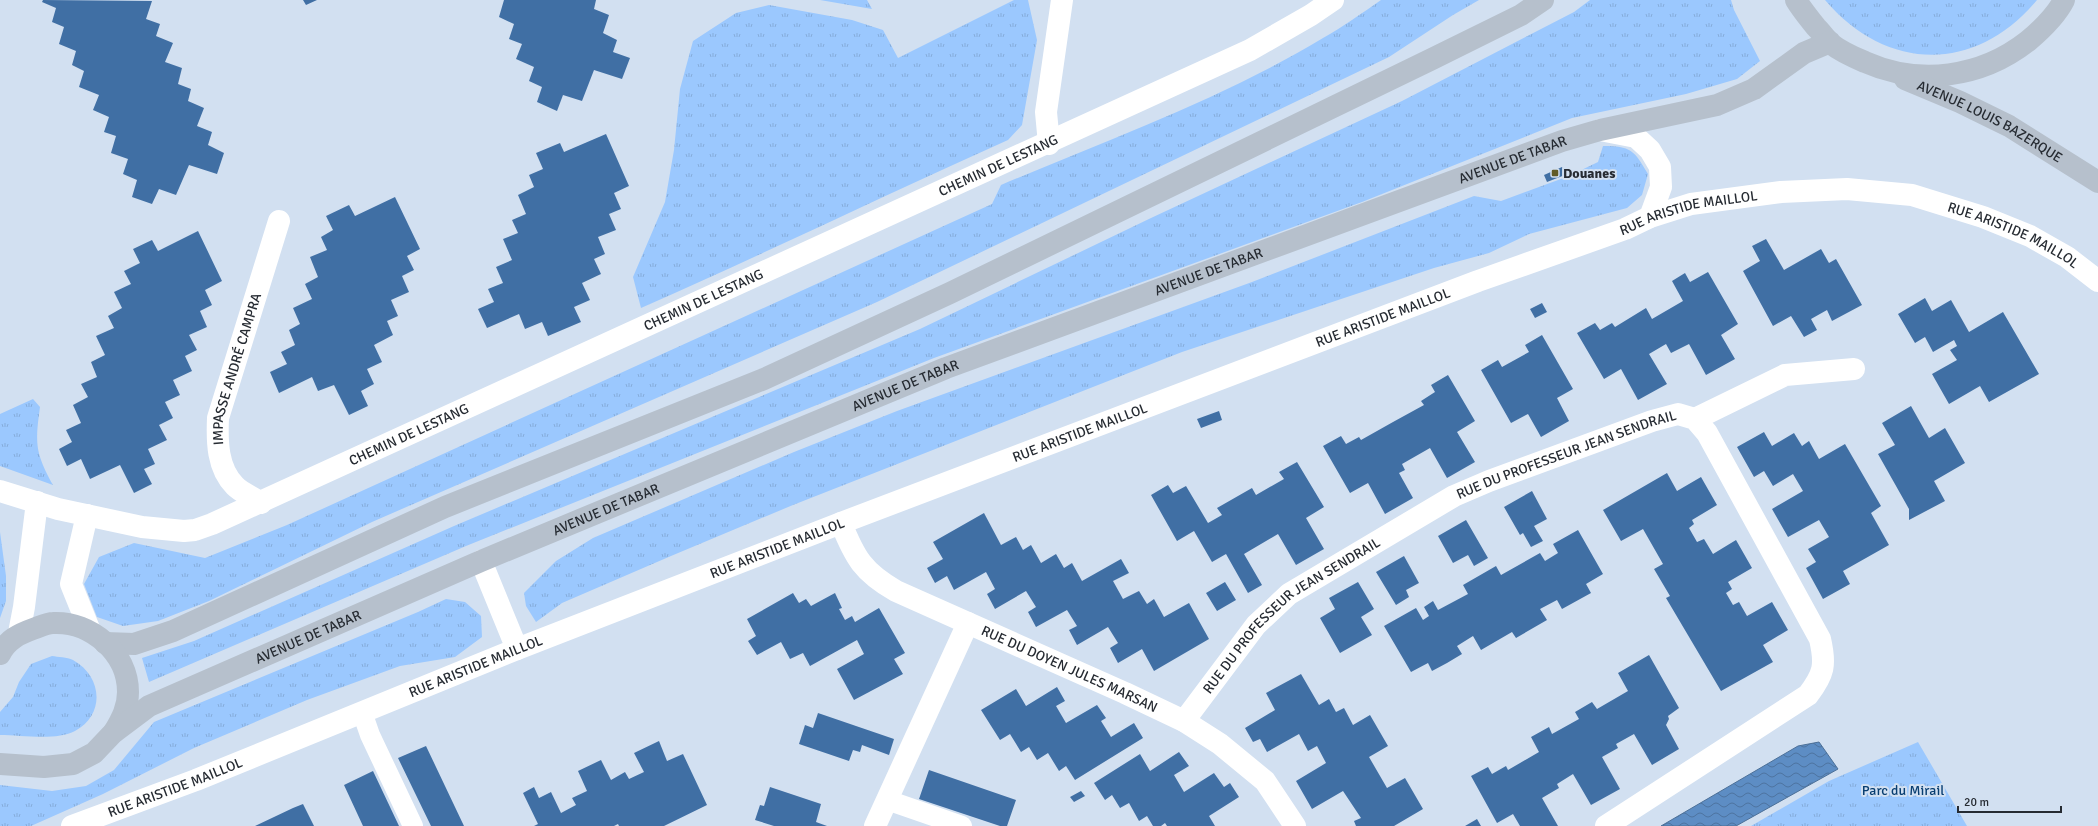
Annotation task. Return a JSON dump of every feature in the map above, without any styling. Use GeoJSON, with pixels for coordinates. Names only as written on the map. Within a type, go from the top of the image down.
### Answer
{"type":"FeatureCollection","features":[{"type":"Feature","properties":{"kind":"main road"},"geometry":{"type":"LineString","coordinates":[[98,637],[134,644],[173,631],[445,507],[764,378],[950,293],[1418,66],[1521,15],[1543,0]]}},
{"type":"Feature","properties":{"kind":"main road"},"geometry":{"type":"LineString","coordinates":[[1796,0],[1801,9],[1830,42],[1848,55],[1878,68],[1912,75],[1940,76],[1980,68],[2012,53],[2039,32],[2064,0]]}},
{"type":"Feature","properties":{"kind":"main road","name":"AVENUE DE TABAR"},"geometry":{"type":"LineString","coordinates":[[0,764],[44,767],[73,764],[94,752],[113,733],[149,706],[481,562],[946,368],[1562,141],[1600,130],[1717,104],[1754,89],[1804,53],[1830,42]]}},
{"type":"Feature","properties":{"kind":"main road","name":"AVENUE LOUIS BAZERQUE"},"geometry":{"type":"LineString","coordinates":[[1878,68],[1960,102],[2009,126],[2098,182]]}},
{"type":"Feature","properties":{"kind":"main road"},"geometry":{"type":"LineString","coordinates":[[0,654],[4,647],[19,633],[52,623],[74,624],[98,637],[111,647],[122,665],[128,692],[124,715],[113,733]]}},
{"type":"Feature","properties":{"kind":"street"},"geometry":{"type":"LineString","coordinates":[[1049,144],[1046,112],[1062,0]]}},
{"type":"Feature","properties":{"kind":"street","name":"CHEMIN DE LESTANG"},"geometry":{"type":"LineString","coordinates":[[0,491],[58,509],[142,527],[172,531],[195,530],[261,503],[1049,144],[1104,116],[1250,50],[1311,15],[1333,0]]}},
{"type":"Feature","properties":{"kind":"street"},"geometry":{"type":"LineString","coordinates":[[1600,130],[1636,137],[1650,150],[1660,167],[1661,187],[1650,217]]}},
{"type":"Feature","properties":{"kind":"street","name":"RUE ARISTIDE MAILLOL"},"geometry":{"type":"LineString","coordinates":[[72,826],[196,780],[517,649],[841,523],[1478,282],[1625,229],[1650,217],[1691,204],[1781,192],[1847,189],[1912,195],[1982,217],[2030,236],[2067,257],[2098,281]]}},
{"type":"Feature","properties":{"kind":"street","name":"IMPASSE ANDRÉ CAMPRA"},"geometry":{"type":"LineString","coordinates":[[261,503],[235,486],[222,466],[217,445],[218,418],[279,221]]}},
{"type":"Feature","properties":{"kind":"street"},"geometry":{"type":"LineString","coordinates":[[1695,419],[1785,375],[1854,369]]}},
{"type":"Feature","properties":{"kind":"street","name":"RUE DU PROFESSEUR JEAN SENDRAIL"},"geometry":{"type":"LineString","coordinates":[[1184,721],[1256,625],[1289,594],[1454,496],[1488,481],[1652,421],[1678,414],[1695,419],[1707,433],[1820,639],[1825,659],[1821,679],[1808,695],[1606,826]]}},
{"type":"Feature","properties":{"kind":"street"},"geometry":{"type":"LineString","coordinates":[[19,633],[24,607],[37,502]]}},
{"type":"Feature","properties":{"kind":"street"},"geometry":{"type":"LineString","coordinates":[[87,515],[71,584],[98,637]]}},
{"type":"Feature","properties":{"kind":"street","name":"RUE DU DOYEN JULES MARSAN"},"geometry":{"type":"LineString","coordinates":[[841,523],[851,547],[864,568],[878,581],[968,623],[1126,693],[1184,721],[1220,744],[1266,781],[1296,826]]}},
{"type":"Feature","properties":{"kind":"street"},"geometry":{"type":"LineString","coordinates":[[481,562],[517,649]]}},
{"type":"Feature","properties":{"kind":"street"},"geometry":{"type":"LineString","coordinates":[[875,826],[968,623]]}},
{"type":"Feature","properties":{"kind":"lane"},"geometry":{"type":"LineString","coordinates":[[362,712],[370,735],[413,826]]}},
{"type":"Feature","properties":{"kind":"lane"},"geometry":{"type":"LineString","coordinates":[[887,800],[962,826]]}},
{"type":"Feature","properties":{"kind":"green space"},"geometry":{"type":"Polygon","coordinates":[[[820,0],[867,0],[872,9],[820,0]]]}},
{"type":"Feature","properties":{"kind":"green space"},"geometry":{"type":"Polygon","coordinates":[[[1014,0],[1028,0],[1037,40],[1022,125],[1008,140],[641,308],[633,277],[665,202],[674,150],[680,89],[693,41],[736,13],[769,5],[852,20],[883,30],[898,58],[1014,0]]]}},
{"type":"Feature","properties":{"kind":"green space"},"geometry":{"type":"Polygon","coordinates":[[[1381,0],[1479,0],[1453,15],[1389,57],[877,302],[372,522],[209,601],[158,621],[123,626],[97,617],[84,584],[99,557],[134,543],[205,558],[287,525],[992,204],[1001,185],[1165,117],[1245,80],[1285,60],[1330,34],[1381,0]]]}},
{"type":"Feature","properties":{"kind":"green space"},"geometry":{"type":"Polygon","coordinates":[[[1590,0],[1731,0],[1734,10],[1760,61],[1737,79],[1686,94],[1572,118],[1362,202],[934,358],[466,546],[149,682],[142,658],[194,641],[454,526],[920,329],[1151,218],[1402,101],[1574,12],[1590,0]]]}},
{"type":"Feature","properties":{"kind":"green space"},"geometry":{"type":"Polygon","coordinates":[[[1825,0],[2037,0],[2013,24],[1987,41],[1959,52],[1931,55],[1903,51],[1875,41],[1849,24],[1825,0]]]}},
{"type":"Feature","properties":{"kind":"green space"},"geometry":{"type":"Polygon","coordinates":[[[1603,146],[1620,147],[1631,151],[1648,174],[1642,195],[1627,208],[1529,234],[1489,253],[1434,268],[1182,352],[793,505],[562,603],[536,622],[526,606],[524,593],[556,561],[593,538],[794,452],[897,411],[1252,282],[1474,196],[1501,201],[1569,176],[1598,162],[1603,146]]]}},
{"type":"Feature","properties":{"kind":"green space"},"geometry":{"type":"Polygon","coordinates":[[[33,399],[40,407],[37,430],[38,448],[47,474],[53,485],[0,466],[0,414],[33,399]]]}},
{"type":"Feature","properties":{"kind":"green space"},"geometry":{"type":"Polygon","coordinates":[[[0,532],[6,576],[6,601],[0,618],[0,532]]]}},
{"type":"Feature","properties":{"kind":"green space"},"geometry":{"type":"Polygon","coordinates":[[[446,599],[465,602],[481,616],[482,637],[455,657],[400,666],[307,700],[194,748],[103,794],[31,826],[0,826],[0,785],[52,791],[86,786],[114,770],[154,722],[446,599]]]}},
{"type":"Feature","properties":{"kind":"green space"},"geometry":{"type":"Polygon","coordinates":[[[52,656],[73,660],[83,667],[90,675],[95,685],[96,695],[96,705],[92,715],[85,724],[75,731],[59,736],[39,737],[0,735],[0,712],[13,697],[19,682],[31,664],[52,656]]]}},
{"type":"Feature","properties":{"kind":"green space","name":"Parc du Mirail"},"geometry":{"type":"Polygon","coordinates":[[[1918,742],[1967,826],[1751,826],[1829,781],[1918,742]]]}},
{"type":"Feature","properties":{"kind":"water"},"geometry":{"type":"Polygon","coordinates":[[[1819,742],[1838,769],[1736,826],[1661,826],[1798,746],[1819,742]]]}},
{"type":"Feature","properties":{"kind":"building"},"geometry":{"type":"Polygon","coordinates":[[[43,0],[152,1],[146,19],[160,24],[156,36],[173,43],[165,62],[182,68],[178,84],[191,89],[188,101],[204,108],[197,126],[212,132],[208,145],[224,153],[217,174],[189,165],[176,195],[159,189],[152,204],[132,197],[137,180],[123,174],[128,159],[111,153],[116,136],[104,132],[109,117],[93,110],[99,95],[79,87],[84,71],[72,65],[76,51],[59,44],[64,27],[52,22],[56,8],[42,2],[43,0]]]}},
{"type":"Feature","properties":{"kind":"building"},"geometry":{"type":"Polygon","coordinates":[[[303,0],[317,0],[306,5],[303,0]]]}},
{"type":"Feature","properties":{"kind":"building"},"geometry":{"type":"Polygon","coordinates":[[[504,0],[596,0],[594,9],[609,15],[603,33],[617,40],[613,52],[630,58],[622,79],[594,70],[582,101],[563,95],[557,111],[537,102],[542,87],[529,81],[534,67],[516,59],[522,44],[509,39],[514,24],[499,17],[504,0]]]}},
{"type":"Feature","properties":{"kind":"building"},"geometry":{"type":"Polygon","coordinates":[[[606,134],[629,186],[614,193],[621,209],[609,214],[616,230],[598,237],[605,254],[594,259],[601,274],[582,283],[590,300],[574,307],[581,322],[548,336],[542,322],[525,329],[519,314],[487,328],[478,309],[494,302],[488,289],[503,283],[496,267],[512,260],[503,239],[518,233],[512,220],[526,214],[518,195],[534,187],[529,175],[543,169],[536,153],[560,143],[564,152],[606,134]]]}},
{"type":"Feature","properties":{"kind":"building"},"geometry":{"type":"Polygon","coordinates":[[[1562,167],[1565,175],[1547,182],[1544,175],[1562,167]]]}},
{"type":"Feature","properties":{"kind":"building"},"geometry":{"type":"Polygon","coordinates":[[[395,197],[420,249],[407,256],[414,270],[402,276],[409,292],[391,300],[398,316],[387,321],[393,335],[374,345],[382,362],[367,369],[374,384],[361,391],[368,406],[349,415],[334,385],[318,391],[312,377],[279,393],[270,372],[287,364],[281,352],[295,345],[289,330],[300,324],[293,308],[312,299],[305,284],[318,277],[310,257],[327,250],[321,237],[333,230],[326,216],[349,205],[355,216],[395,197]]]}},
{"type":"Feature","properties":{"kind":"building"},"geometry":{"type":"Polygon","coordinates":[[[198,231],[222,281],[205,290],[212,305],[200,311],[207,327],[189,335],[197,350],[185,356],[192,371],[173,380],[180,395],[165,402],[173,418],[159,425],[167,440],[148,449],[155,464],[144,469],[152,484],[134,493],[120,465],[90,479],[81,459],[67,466],[59,449],[72,442],[66,430],[81,423],[73,405],[88,397],[81,384],[97,377],[91,362],[105,355],[96,336],[114,328],[108,316],[122,308],[114,292],[131,284],[124,271],[140,263],[133,249],[152,240],[158,251],[198,231]]]}},
{"type":"Feature","properties":{"kind":"building"},"geometry":{"type":"Polygon","coordinates":[[[1766,239],[1784,270],[1821,249],[1829,263],[1836,259],[1862,305],[1832,321],[1827,310],[1811,319],[1817,330],[1804,337],[1791,316],[1773,326],[1743,271],[1760,261],[1752,246],[1766,239]]]}},
{"type":"Feature","properties":{"kind":"building"},"geometry":{"type":"Polygon","coordinates":[[[1708,272],[1738,324],[1721,335],[1735,359],[1706,375],[1689,344],[1671,353],[1666,344],[1649,354],[1667,384],[1638,400],[1621,369],[1604,379],[1577,333],[1595,323],[1600,330],[1612,323],[1615,327],[1646,308],[1652,319],[1683,301],[1672,281],[1685,273],[1690,282],[1708,272]]]}},
{"type":"Feature","properties":{"kind":"building"},"geometry":{"type":"Polygon","coordinates":[[[1925,298],[1932,311],[1951,300],[1969,332],[2003,312],[2039,374],[1989,402],[1980,386],[1949,404],[1932,374],[1957,360],[1950,350],[1957,346],[1954,340],[1933,352],[1925,337],[1915,343],[1898,314],[1925,298]]]}},
{"type":"Feature","properties":{"kind":"building"},"geometry":{"type":"Polygon","coordinates":[[[1542,303],[1547,312],[1535,318],[1530,309],[1542,303]]]}},
{"type":"Feature","properties":{"kind":"building"},"geometry":{"type":"Polygon","coordinates":[[[1542,335],[1573,389],[1557,398],[1569,421],[1541,437],[1528,414],[1511,423],[1481,370],[1498,360],[1502,367],[1529,352],[1525,345],[1542,335]]]}},
{"type":"Feature","properties":{"kind":"building"},"geometry":{"type":"Polygon","coordinates":[[[1448,375],[1475,421],[1457,432],[1475,462],[1447,478],[1430,448],[1402,464],[1405,470],[1399,473],[1413,498],[1385,514],[1368,483],[1350,493],[1323,446],[1341,436],[1346,444],[1359,437],[1361,440],[1424,405],[1421,401],[1435,392],[1431,385],[1448,375]]]}},
{"type":"Feature","properties":{"kind":"building"},"geometry":{"type":"Polygon","coordinates":[[[1911,406],[1929,438],[1945,428],[1965,463],[1934,481],[1945,501],[1909,520],[1909,509],[1878,454],[1895,445],[1882,423],[1911,406]]]}},
{"type":"Feature","properties":{"kind":"building"},"geometry":{"type":"Polygon","coordinates":[[[1219,411],[1222,420],[1201,428],[1197,419],[1219,411]]]}},
{"type":"Feature","properties":{"kind":"building"},"geometry":{"type":"Polygon","coordinates":[[[1764,432],[1772,446],[1794,433],[1802,446],[1809,441],[1819,459],[1845,444],[1881,506],[1871,513],[1889,545],[1843,571],[1850,584],[1823,599],[1806,568],[1816,562],[1808,549],[1829,537],[1819,520],[1788,537],[1772,509],[1803,491],[1793,474],[1773,486],[1764,471],[1754,477],[1737,447],[1764,432]]]}},
{"type":"Feature","properties":{"kind":"building"},"geometry":{"type":"Polygon","coordinates":[[[1297,462],[1324,507],[1306,518],[1324,549],[1296,565],[1278,534],[1244,554],[1262,585],[1248,593],[1226,554],[1212,562],[1194,531],[1177,541],[1151,495],[1168,485],[1173,493],[1186,486],[1208,523],[1222,515],[1217,508],[1252,488],[1256,495],[1284,479],[1279,472],[1297,462]]]}},
{"type":"Feature","properties":{"kind":"building"},"geometry":{"type":"Polygon","coordinates":[[[1667,473],[1677,491],[1701,477],[1717,505],[1692,520],[1694,524],[1689,528],[1697,542],[1704,539],[1713,554],[1736,540],[1752,568],[1728,582],[1732,589],[1726,593],[1733,605],[1739,602],[1747,616],[1772,602],[1788,630],[1763,645],[1773,662],[1721,691],[1666,598],[1670,596],[1654,569],[1663,564],[1643,529],[1621,541],[1603,510],[1667,473]]]}},
{"type":"Feature","properties":{"kind":"building"},"geometry":{"type":"Polygon","coordinates":[[[1532,491],[1547,519],[1534,526],[1543,541],[1531,547],[1523,533],[1520,535],[1504,507],[1532,491]]]}},
{"type":"Feature","properties":{"kind":"building"},"geometry":{"type":"Polygon","coordinates":[[[984,513],[1001,545],[1016,537],[1023,550],[1031,545],[1041,563],[1056,554],[1064,568],[1072,563],[1082,581],[1121,559],[1129,573],[1113,581],[1123,599],[1139,591],[1147,604],[1154,599],[1164,617],[1189,603],[1209,639],[1154,671],[1142,649],[1118,663],[1110,648],[1118,643],[1108,627],[1077,645],[1069,630],[1077,626],[1067,610],[1036,627],[1028,612],[1036,607],[1026,591],[995,609],[987,594],[995,589],[986,572],[954,590],[947,576],[935,583],[927,568],[943,559],[933,542],[984,513]]]}},
{"type":"Feature","properties":{"kind":"building"},"geometry":{"type":"Polygon","coordinates":[[[1466,520],[1488,558],[1474,566],[1468,555],[1453,563],[1438,536],[1466,520]]]}},
{"type":"Feature","properties":{"kind":"building"},"geometry":{"type":"Polygon","coordinates":[[[1578,530],[1603,574],[1586,584],[1591,593],[1562,609],[1557,600],[1540,609],[1547,620],[1516,638],[1512,632],[1481,650],[1473,636],[1457,646],[1462,654],[1447,663],[1432,671],[1428,663],[1411,672],[1384,626],[1416,608],[1423,620],[1429,616],[1424,607],[1433,601],[1438,610],[1468,594],[1463,585],[1496,566],[1501,575],[1540,553],[1545,561],[1558,553],[1553,544],[1578,530]]]}},
{"type":"Feature","properties":{"kind":"building"},"geometry":{"type":"Polygon","coordinates":[[[1404,556],[1419,583],[1406,590],[1409,597],[1396,605],[1376,572],[1404,556]]]}},
{"type":"Feature","properties":{"kind":"building"},"geometry":{"type":"Polygon","coordinates":[[[1225,582],[1236,600],[1217,611],[1206,593],[1225,582]]]}},
{"type":"Feature","properties":{"kind":"building"},"geometry":{"type":"Polygon","coordinates":[[[1358,582],[1374,609],[1361,617],[1372,635],[1340,653],[1320,618],[1335,609],[1329,598],[1358,582]]]}},
{"type":"Feature","properties":{"kind":"building"},"geometry":{"type":"Polygon","coordinates":[[[793,593],[799,603],[806,599],[811,606],[835,593],[842,608],[839,609],[845,620],[852,616],[855,622],[879,608],[905,653],[894,659],[903,674],[854,700],[837,669],[864,654],[857,640],[810,666],[803,653],[790,659],[781,642],[757,655],[748,641],[756,636],[747,619],[793,593]]]}},
{"type":"Feature","properties":{"kind":"building"},"geometry":{"type":"Polygon","coordinates":[[[1649,655],[1679,708],[1668,716],[1669,719],[1666,725],[1679,749],[1652,765],[1634,734],[1616,744],[1618,748],[1602,757],[1620,789],[1591,805],[1573,774],[1557,784],[1559,788],[1542,798],[1558,826],[1520,826],[1513,814],[1497,823],[1471,776],[1488,767],[1492,774],[1506,766],[1508,770],[1539,752],[1531,737],[1549,727],[1552,734],[1579,719],[1575,712],[1592,702],[1597,709],[1628,691],[1618,673],[1649,655]]]}},
{"type":"Feature","properties":{"kind":"building"},"geometry":{"type":"Polygon","coordinates":[[[1301,674],[1319,705],[1329,699],[1336,712],[1344,708],[1353,725],[1370,715],[1388,746],[1369,757],[1387,788],[1405,778],[1423,809],[1394,826],[1356,826],[1354,821],[1361,818],[1343,791],[1312,809],[1296,781],[1326,763],[1317,746],[1308,751],[1299,734],[1267,752],[1260,739],[1253,742],[1245,728],[1275,710],[1266,693],[1301,674]]]}},
{"type":"Feature","properties":{"kind":"building"},"geometry":{"type":"Polygon","coordinates":[[[1057,687],[1065,701],[1056,706],[1066,723],[1097,705],[1106,718],[1101,721],[1111,737],[1134,723],[1143,738],[1075,780],[1066,766],[1059,771],[1048,753],[1037,760],[1029,747],[1021,752],[1010,734],[1000,740],[981,710],[1016,689],[1026,706],[1057,687]]]}},
{"type":"Feature","properties":{"kind":"building"},"geometry":{"type":"Polygon","coordinates":[[[818,713],[894,739],[889,755],[862,745],[860,752],[853,750],[849,761],[799,744],[805,725],[813,728],[818,713]]]}},
{"type":"Feature","properties":{"kind":"building"},"geometry":{"type":"Polygon","coordinates":[[[659,741],[667,761],[683,754],[707,805],[664,826],[619,826],[618,824],[614,826],[534,826],[538,824],[523,793],[534,787],[539,798],[551,792],[561,813],[576,805],[572,798],[587,791],[578,771],[601,760],[611,780],[625,772],[629,779],[644,772],[634,753],[659,741]]]}},
{"type":"Feature","properties":{"kind":"building"},"geometry":{"type":"Polygon","coordinates":[[[426,746],[464,826],[431,826],[398,758],[426,746]]]}},
{"type":"Feature","properties":{"kind":"building"},"geometry":{"type":"Polygon","coordinates":[[[1179,752],[1189,766],[1174,775],[1184,792],[1214,773],[1224,787],[1230,783],[1239,797],[1209,816],[1215,826],[1167,826],[1165,823],[1161,826],[1153,826],[1147,816],[1139,821],[1129,803],[1120,808],[1112,795],[1105,800],[1094,783],[1140,754],[1150,771],[1179,752]]]}},
{"type":"Feature","properties":{"kind":"building"},"geometry":{"type":"Polygon","coordinates":[[[929,770],[1016,800],[1007,826],[1000,826],[919,799],[929,770]]]}},
{"type":"Feature","properties":{"kind":"building"},"geometry":{"type":"Polygon","coordinates":[[[373,771],[399,826],[363,826],[344,785],[373,771]]]}},
{"type":"Feature","properties":{"kind":"building"},"geometry":{"type":"Polygon","coordinates":[[[770,787],[821,804],[816,822],[827,826],[774,826],[755,820],[760,805],[764,806],[770,787]]]}},
{"type":"Feature","properties":{"kind":"building"},"geometry":{"type":"Polygon","coordinates":[[[1081,791],[1085,796],[1074,802],[1070,797],[1081,791]]]}},
{"type":"Feature","properties":{"kind":"building"},"geometry":{"type":"Polygon","coordinates":[[[303,804],[314,826],[255,826],[293,808],[303,804]]]}},
{"type":"Feature","properties":{"kind":"building"},"geometry":{"type":"Polygon","coordinates":[[[1477,819],[1481,826],[1465,826],[1477,819]]]}},
{"type":"Feature","properties":{"kind":"place","name":"Douanes"},"geometry":{"type":"Point","coordinates":[1555,173]}}]}
